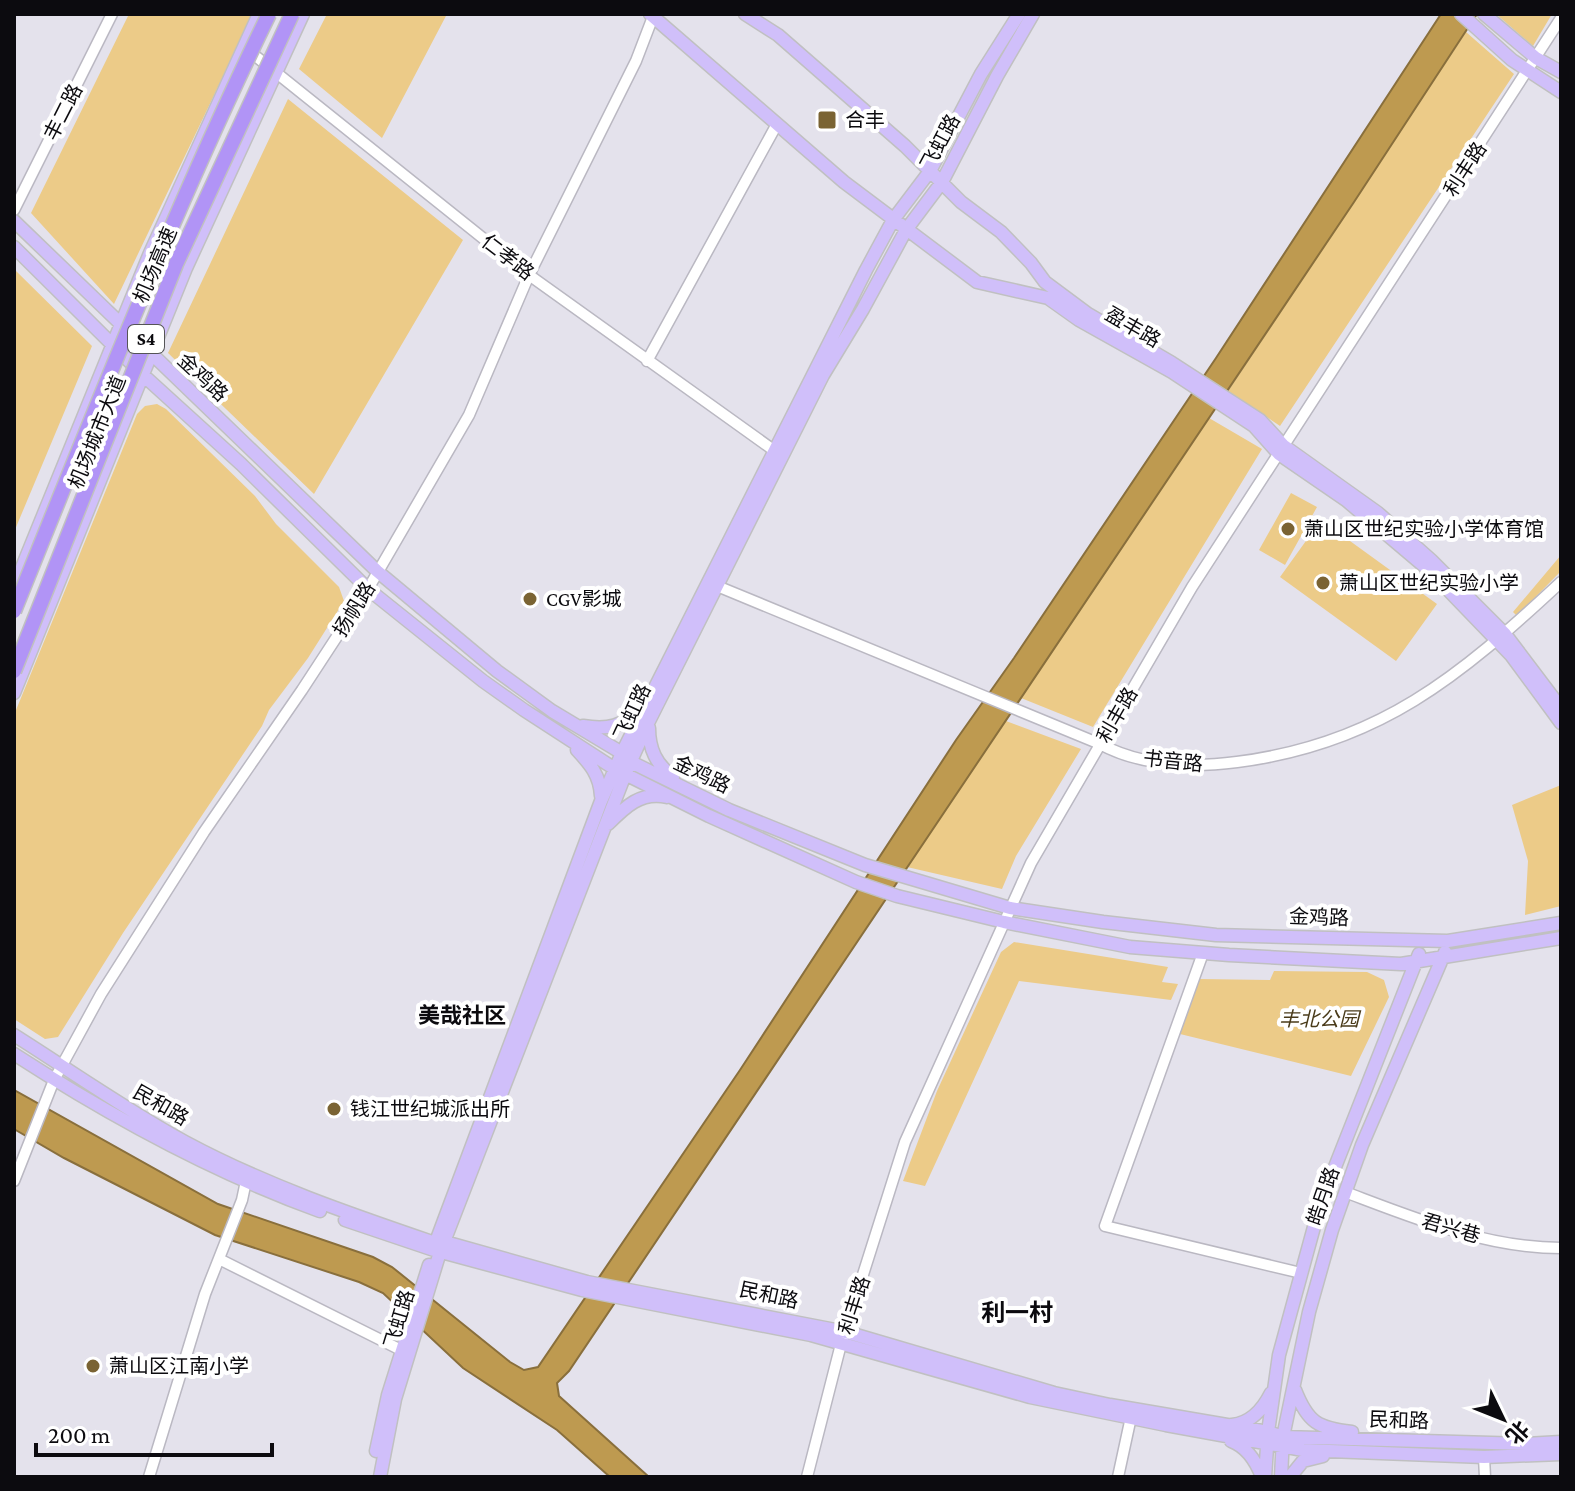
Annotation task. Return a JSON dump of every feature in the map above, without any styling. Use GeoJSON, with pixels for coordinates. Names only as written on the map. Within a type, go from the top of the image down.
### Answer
{"type":"FeatureCollection","features":[{"type":"Feature","properties":{"kind":"highway","name":"机场高速"},"geometry":{"type":"LineString","coordinates":[[14,611],[159,255],[223,109],[269,14]]}},
{"type":"Feature","properties":{"kind":"highway","name":"机场高速"},"geometry":{"type":"LineString","coordinates":[[14,671],[176,264],[292,14]]}},
{"type":"Feature","properties":{"kind":"main road","name":"机场城市大道"},"geometry":{"type":"LineString","coordinates":[[14,587],[120,325],[259,14]]}},
{"type":"Feature","properties":{"kind":"main road","name":"机场城市大道"},"geometry":{"type":"LineString","coordinates":[[14,693],[150,354],[303,14]]}},
{"type":"Feature","properties":{"kind":"main road","name":"盈丰路"},"geometry":{"type":"LineString","coordinates":[[745,14],[778,35],[961,202],[1001,232],[1045,282],[1088,314],[1260,420],[1282,450]]}},
{"type":"Feature","properties":{"kind":"main road","name":"飞虹路"},"geometry":{"type":"LineString","coordinates":[[380,1477],[395,1399],[424,1291],[601,801],[649,721],[717,586],[893,220],[930,171],[981,74],[1019,14]]}},
{"type":"Feature","properties":{"kind":"main road","name":"飞虹路"},"geometry":{"type":"LineString","coordinates":[[439,1247],[655,688],[778,454],[906,230],[942,182],[1033,14]]}},
{"type":"Feature","properties":{"kind":"main road"},"geometry":{"type":"LineString","coordinates":[[1461,14],[1528,71],[1561,92]]}},
{"type":"Feature","properties":{"kind":"main road","name":"盈丰路"},"geometry":{"type":"LineString","coordinates":[[652,15],[844,182],[977,282],[1048,298],[1079,320],[1172,372],[1378,513],[1442,570],[1561,708]]}},
{"type":"Feature","properties":{"kind":"main road"},"geometry":{"type":"LineString","coordinates":[[1486,16],[1536,58],[1561,72]]}},
{"type":"Feature","properties":{"kind":"main road","name":"金鸡路"},"geometry":{"type":"LineString","coordinates":[[14,221],[377,571],[497,671],[678,800],[856,882],[897,896],[1004,922],[1130,947],[1401,964],[1561,938]]}},
{"type":"Feature","properties":{"kind":"main road","name":"金鸡路"},"geometry":{"type":"LineString","coordinates":[[14,247],[142,374],[241,464],[368,589],[483,681],[564,736],[624,764],[865,865],[1010,908],[1216,935],[1448,941],[1561,923]]}},
{"type":"Feature","properties":{"kind":"main road","name":"盈丰路"},"geometry":{"type":"LineString","coordinates":[[1501,637],[1561,723]]}},
{"type":"Feature","properties":{"kind":"main road"},"geometry":{"type":"LineString","coordinates":[[577,726],[613,727],[625,722],[655,688]]}},
{"type":"Feature","properties":{"kind":"main road"},"geometry":{"type":"LineString","coordinates":[[649,721],[649,739],[658,762],[695,793]]}},
{"type":"Feature","properties":{"kind":"main road"},"geometry":{"type":"LineString","coordinates":[[564,736],[595,771],[600,781],[601,801]]}},
{"type":"Feature","properties":{"kind":"main road"},"geometry":{"type":"LineString","coordinates":[[601,833],[634,801],[659,795],[678,800]]}},
{"type":"Feature","properties":{"kind":"main road","name":"皓月路"},"geometry":{"type":"LineString","coordinates":[[1264,1477],[1279,1355],[1324,1194],[1423,940]]}},
{"type":"Feature","properties":{"kind":"main road","name":"皓月路"},"geometry":{"type":"LineString","coordinates":[[1281,1477],[1283,1442],[1309,1312],[1345,1192],[1367,1132],[1448,941]]}},
{"type":"Feature","properties":{"kind":"main road","name":"民和路"},"geometry":{"type":"LineString","coordinates":[[14,1035],[100,1093],[187,1143],[333,1209],[439,1247],[844,1338],[1054,1393],[1223,1425],[1303,1450],[1484,1457],[1561,1454]]}},
{"type":"Feature","properties":{"kind":"main road","name":"民和路"},"geometry":{"type":"LineString","coordinates":[[14,1054],[145,1131],[276,1195],[439,1247],[582,1290],[811,1335],[844,1338],[1030,1397],[1213,1434],[1267,1438]]}},
{"type":"Feature","properties":{"kind":"main road","name":"飞虹路"},"geometry":{"type":"LineString","coordinates":[[372,1477],[388,1395],[401,1350],[413,1325]]}},
{"type":"Feature","properties":{"kind":"main road"},"geometry":{"type":"LineString","coordinates":[[1223,1425],[1238,1425],[1255,1416],[1274,1387]]}},
{"type":"Feature","properties":{"kind":"main road"},"geometry":{"type":"LineString","coordinates":[[1294,1389],[1301,1406],[1323,1428],[1405,1435],[1422,1441]]}},
{"type":"Feature","properties":{"kind":"main road"},"geometry":{"type":"LineString","coordinates":[[1213,1434],[1242,1445],[1264,1477]]}},
{"type":"Feature","properties":{"kind":"main road","name":"民和路"},"geometry":{"type":"LineString","coordinates":[[1283,1442],[1561,1442]]}},
{"type":"Feature","properties":{"kind":"main road"},"geometry":{"type":"LineString","coordinates":[[1290,1477],[1303,1461],[1318,1456],[1385,1458],[1398,1452]]}},
{"type":"Feature","properties":{"kind":"street","name":"丰二路"},"geometry":{"type":"LineString","coordinates":[[14,210],[112,14]]}},
{"type":"Feature","properties":{"kind":"street","name":"扬帆路"},"geometry":{"type":"LineString","coordinates":[[14,1181],[54,1080],[101,994],[164,894],[368,589],[469,415],[529,275],[636,61],[652,15]]}},
{"type":"Feature","properties":{"kind":"street","name":"利丰路"},"geometry":{"type":"LineString","coordinates":[[807,1477],[844,1338],[905,1142],[1031,863],[1192,587],[1561,18]]}},
{"type":"Feature","properties":{"kind":"street","name":"仁孝路"},"geometry":{"type":"LineString","coordinates":[[243,46],[529,275],[778,454]]}},
{"type":"Feature","properties":{"kind":"street"},"geometry":{"type":"LineString","coordinates":[[647,361],[777,124]]}},
{"type":"Feature","properties":{"kind":"street","name":"书音路"},"geometry":{"type":"LineString","coordinates":[[717,586],[1120,754],[1174,765],[1232,763],[1312,749],[1368,727],[1443,684],[1561,582]]}},
{"type":"Feature","properties":{"kind":"street"},"geometry":{"type":"LineString","coordinates":[[1203,953],[1105,1226],[1301,1273]]}},
{"type":"Feature","properties":{"kind":"street"},"geometry":{"type":"LineString","coordinates":[[149,1477],[205,1294],[242,1200],[246,1181]]}},
{"type":"Feature","properties":{"kind":"street","name":"君兴巷"},"geometry":{"type":"LineString","coordinates":[[1345,1192],[1435,1226],[1527,1248],[1561,1248]]}},
{"type":"Feature","properties":{"kind":"street"},"geometry":{"type":"LineString","coordinates":[[220,1254],[401,1350]]}},
{"type":"Feature","properties":{"kind":"street"},"geometry":{"type":"LineString","coordinates":[[1118,1477],[1131,1417]]}},
{"type":"Feature","properties":{"kind":"street"},"geometry":{"type":"LineString","coordinates":[[1484,1457],[1485,1477]]}},
{"type":"Feature","properties":{"kind":"green space"},"geometry":{"type":"Polygon","coordinates":[[[129,14],[253,14],[114,304],[31,213],[129,14]]]}},
{"type":"Feature","properties":{"kind":"green space"},"geometry":{"type":"Polygon","coordinates":[[[327,14],[447,14],[382,138],[299,69],[327,14]]]}},
{"type":"Feature","properties":{"kind":"green space"},"geometry":{"type":"Polygon","coordinates":[[[1496,14],[1552,14],[1533,46],[1496,14]]]}},
{"type":"Feature","properties":{"kind":"green space"},"geometry":{"type":"Polygon","coordinates":[[[1466,32],[1514,74],[1280,426],[1228,391],[1466,32]]]}},
{"type":"Feature","properties":{"kind":"green space"},"geometry":{"type":"Polygon","coordinates":[[[288,99],[463,240],[314,494],[168,353],[288,99]]]}},
{"type":"Feature","properties":{"kind":"green space"},"geometry":{"type":"Polygon","coordinates":[[[14,269],[92,346],[14,532],[14,269]]]}},
{"type":"Feature","properties":{"kind":"green space"},"geometry":{"type":"Polygon","coordinates":[[[157,404],[166,409],[255,496],[276,524],[339,587],[344,601],[308,658],[269,710],[262,726],[123,933],[58,1037],[45,1039],[14,1019],[14,715],[137,414],[145,406],[157,404]]]}},
{"type":"Feature","properties":{"kind":"green space"},"geometry":{"type":"Polygon","coordinates":[[[1209,418],[1262,449],[1093,727],[1021,698],[1209,418]]]}},
{"type":"Feature","properties":{"kind":"green space","name":"萧山区世纪实验小学体育馆"},"geometry":{"type":"Polygon","coordinates":[[[1291,493],[1317,507],[1285,565],[1259,550],[1291,493]]]}},
{"type":"Feature","properties":{"kind":"green space"},"geometry":{"type":"Polygon","coordinates":[[[1321,520],[1437,604],[1396,661],[1280,577],[1321,520]]]}},
{"type":"Feature","properties":{"kind":"green space"},"geometry":{"type":"Polygon","coordinates":[[[1561,555],[1561,571],[1517,616],[1513,612],[1561,555]]]}},
{"type":"Feature","properties":{"kind":"green space"},"geometry":{"type":"Polygon","coordinates":[[[1006,721],[1081,749],[1016,856],[1002,889],[907,867],[1006,721]]]}},
{"type":"Feature","properties":{"kind":"green space"},"geometry":{"type":"Polygon","coordinates":[[[1561,785],[1561,906],[1525,915],[1528,861],[1512,805],[1561,785]]]}},
{"type":"Feature","properties":{"kind":"green space"},"geometry":{"type":"Polygon","coordinates":[[[1014,942],[1168,967],[1162,982],[1178,984],[1171,1000],[1019,981],[925,1186],[903,1181],[937,1091],[1001,952],[1014,942]]]}},
{"type":"Feature","properties":{"kind":"green space","name":"丰北公园"},"geometry":{"type":"Polygon","coordinates":[[[1274,971],[1367,972],[1384,980],[1389,997],[1351,1076],[1180,1034],[1199,979],[1270,980],[1274,971]]]}},
{"type":"Feature","properties":{"kind":"shaded area"},"geometry":{"type":"Polygon","coordinates":[[[1441,14],[1477,14],[569,1371],[557,1383],[559,1396],[649,1477],[610,1477],[557,1430],[463,1368],[383,1293],[359,1282],[215,1235],[14,1129],[14,1090],[218,1204],[373,1257],[392,1267],[510,1362],[524,1370],[538,1367],[740,1070],[956,740],[1216,358],[1441,14]]]}},
{"type":"Feature","properties":{"kind":"place","name":"合丰"},"geometry":{"type":"Point","coordinates":[827,120]}},
{"type":"Feature","properties":{"kind":"place","name":"萧山区世纪实验小学体育馆"},"geometry":{"type":"Point","coordinates":[1288,529]}},
{"type":"Feature","properties":{"kind":"place","name":"萧山区世纪实验小学"},"geometry":{"type":"Point","coordinates":[1323,583]}},
{"type":"Feature","properties":{"kind":"place","name":"CGV影城"},"geometry":{"type":"Point","coordinates":[530,599]}},
{"type":"Feature","properties":{"kind":"place","name":"钱江世纪城派出所"},"geometry":{"type":"Point","coordinates":[334,1109]}},
{"type":"Feature","properties":{"kind":"place","name":"萧山区江南小学"},"geometry":{"type":"Point","coordinates":[93,1366]}},
{"type":"Feature","properties":{"kind":"district","name":"美哉社区"},"geometry":{"type":"Point","coordinates":[462,1015]}},
{"type":"Feature","properties":{"kind":"district","name":"利一村"},"geometry":{"type":"Point","coordinates":[1017,1313]}}]}
